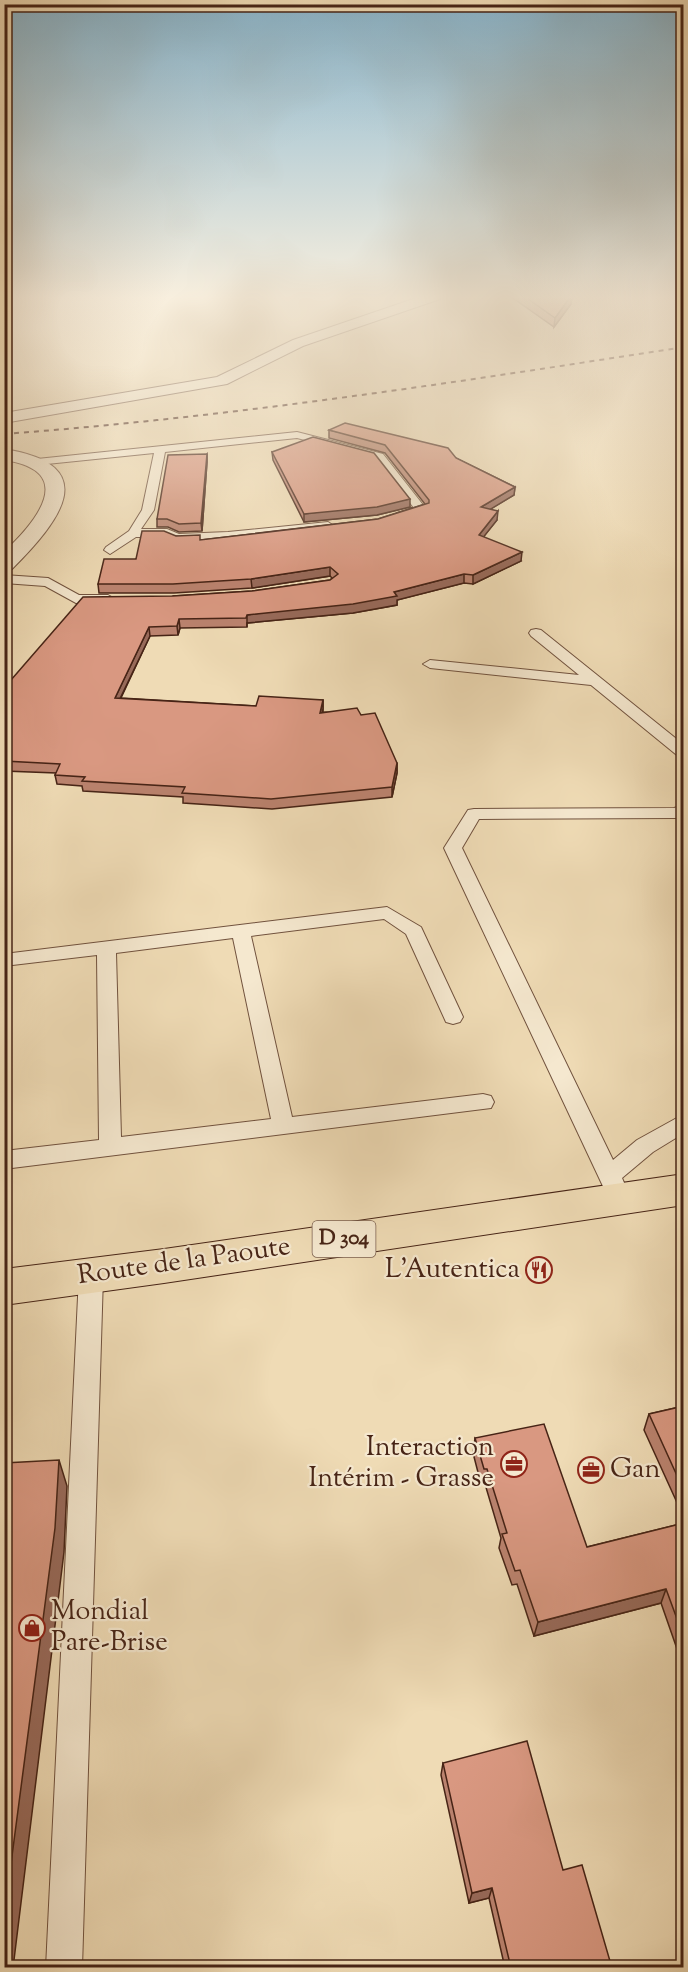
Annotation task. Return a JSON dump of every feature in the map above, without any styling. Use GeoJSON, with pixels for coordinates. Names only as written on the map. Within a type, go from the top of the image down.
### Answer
{"type":"FeatureCollection","features":[{"type":"Feature","properties":{"kind":"main road","name":"Route de la Paoute"},"geometry":{"type":"LineString","coordinates":[[4,1287],[91,1276],[614,1188],[684,1189]]}},
{"type":"Feature","properties":{"kind":"street"},"geometry":{"type":"LineString","coordinates":[[4,418],[180,388]]}},
{"type":"Feature","properties":{"kind":"street"},"geometry":{"type":"LineString","coordinates":[[4,454],[37,462],[49,472],[55,486],[55,498],[50,513],[39,529],[4,564]]}},
{"type":"Feature","properties":{"kind":"lane"},"geometry":{"type":"LineString","coordinates":[[37,462],[297,435],[379,456],[421,510],[388,518]]}},
{"type":"Feature","properties":{"kind":"lane"},"geometry":{"type":"LineString","coordinates":[[110,550],[133,533],[148,510],[160,449]]}},
{"type":"Feature","properties":{"kind":"lane"},"geometry":{"type":"LineString","coordinates":[[133,533],[167,533],[177,538],[228,536],[343,524]]}},
{"type":"Feature","properties":{"kind":"lane"},"geometry":{"type":"LineString","coordinates":[[4,579],[48,582],[76,598],[119,599]]}},
{"type":"Feature","properties":{"kind":"lane"},"geometry":{"type":"LineString","coordinates":[[536,633],[684,753]]}},
{"type":"Feature","properties":{"kind":"lane"},"geometry":{"type":"LineString","coordinates":[[430,664],[594,681]]}},
{"type":"Feature","properties":{"kind":"lane"},"geometry":{"type":"LineString","coordinates":[[684,810],[675,813],[474,814],[453,848],[614,1188],[645,1146],[684,1122]]}},
{"type":"Feature","properties":{"kind":"lane"},"geometry":{"type":"LineString","coordinates":[[4,960],[387,913],[414,931],[453,1017]]}},
{"type":"Feature","properties":{"kind":"lane"},"geometry":{"type":"LineString","coordinates":[[241,932],[283,1127]]}},
{"type":"Feature","properties":{"kind":"lane"},"geometry":{"type":"LineString","coordinates":[[106,948],[110,1148]]}},
{"type":"Feature","properties":{"kind":"lane"},"geometry":{"type":"LineString","coordinates":[[4,1160],[483,1102]]}},
{"type":"Feature","properties":{"kind":"lane"},"geometry":{"type":"LineString","coordinates":[[64,1968],[91,1276]]}},
{"type":"Feature","properties":{"kind":"building"},"geometry":{"type":"Polygon","coordinates":[[[345,423],[448,448],[456,458],[515,487],[481,507],[498,511],[479,535],[522,552],[473,575],[464,574],[394,592],[397,596],[353,604],[247,615],[246,618],[179,619],[177,626],[149,627],[115,698],[256,706],[259,696],[323,700],[320,713],[357,708],[361,715],[375,713],[397,763],[392,787],[271,799],[182,793],[185,787],[82,781],[85,777],[55,775],[60,764],[4,761],[4,680],[11,680],[83,597],[173,596],[252,591],[330,580],[338,574],[330,567],[251,579],[173,584],[98,584],[104,559],[136,559],[142,531],[164,531],[176,536],[200,535],[200,540],[378,519],[429,503],[429,500],[385,445],[329,430],[345,423]]]}},
{"type":"Feature","properties":{"kind":"building"},"geometry":{"type":"Polygon","coordinates":[[[313,437],[374,453],[410,499],[377,507],[304,514],[272,452],[313,437]]]}},
{"type":"Feature","properties":{"kind":"building"},"geometry":{"type":"Polygon","coordinates":[[[207,454],[201,523],[179,524],[167,519],[157,519],[168,455],[207,454]]]}},
{"type":"Feature","properties":{"kind":"building"},"geometry":{"type":"Polygon","coordinates":[[[684,1406],[684,1491],[649,1414],[684,1406]]]}},
{"type":"Feature","properties":{"kind":"building"},"geometry":{"type":"Polygon","coordinates":[[[544,1424],[587,1547],[684,1523],[684,1638],[666,1589],[538,1622],[520,1570],[515,1571],[502,1534],[507,1533],[475,1438],[544,1424]]]}},
{"type":"Feature","properties":{"kind":"building"},"geometry":{"type":"Polygon","coordinates":[[[59,1460],[55,1528],[4,1917],[4,1463],[59,1460]]]}},
{"type":"Feature","properties":{"kind":"building"},"geometry":{"type":"Polygon","coordinates":[[[527,1741],[563,1870],[582,1865],[612,1968],[511,1968],[492,1888],[472,1893],[443,1763],[527,1741]]]}},
{"type":"Feature","properties":{"kind":"railway"},"geometry":{"type":"LineString","coordinates":[[10,434],[4,434],[175,418],[408,388]]}},
{"type":"Feature","properties":{"kind":"place","name":"L'Autentica"},"geometry":{"type":"Point","coordinates":[539,1270]}},
{"type":"Feature","properties":{"kind":"place","name":"Interaction Intérim - Grasse"},"geometry":{"type":"Point","coordinates":[514,1464]}},
{"type":"Feature","properties":{"kind":"place","name":"Gan"},"geometry":{"type":"Point","coordinates":[591,1470]}},
{"type":"Feature","properties":{"kind":"place","name":"Mondial Pare-Brise"},"geometry":{"type":"Point","coordinates":[32,1628]}}]}
